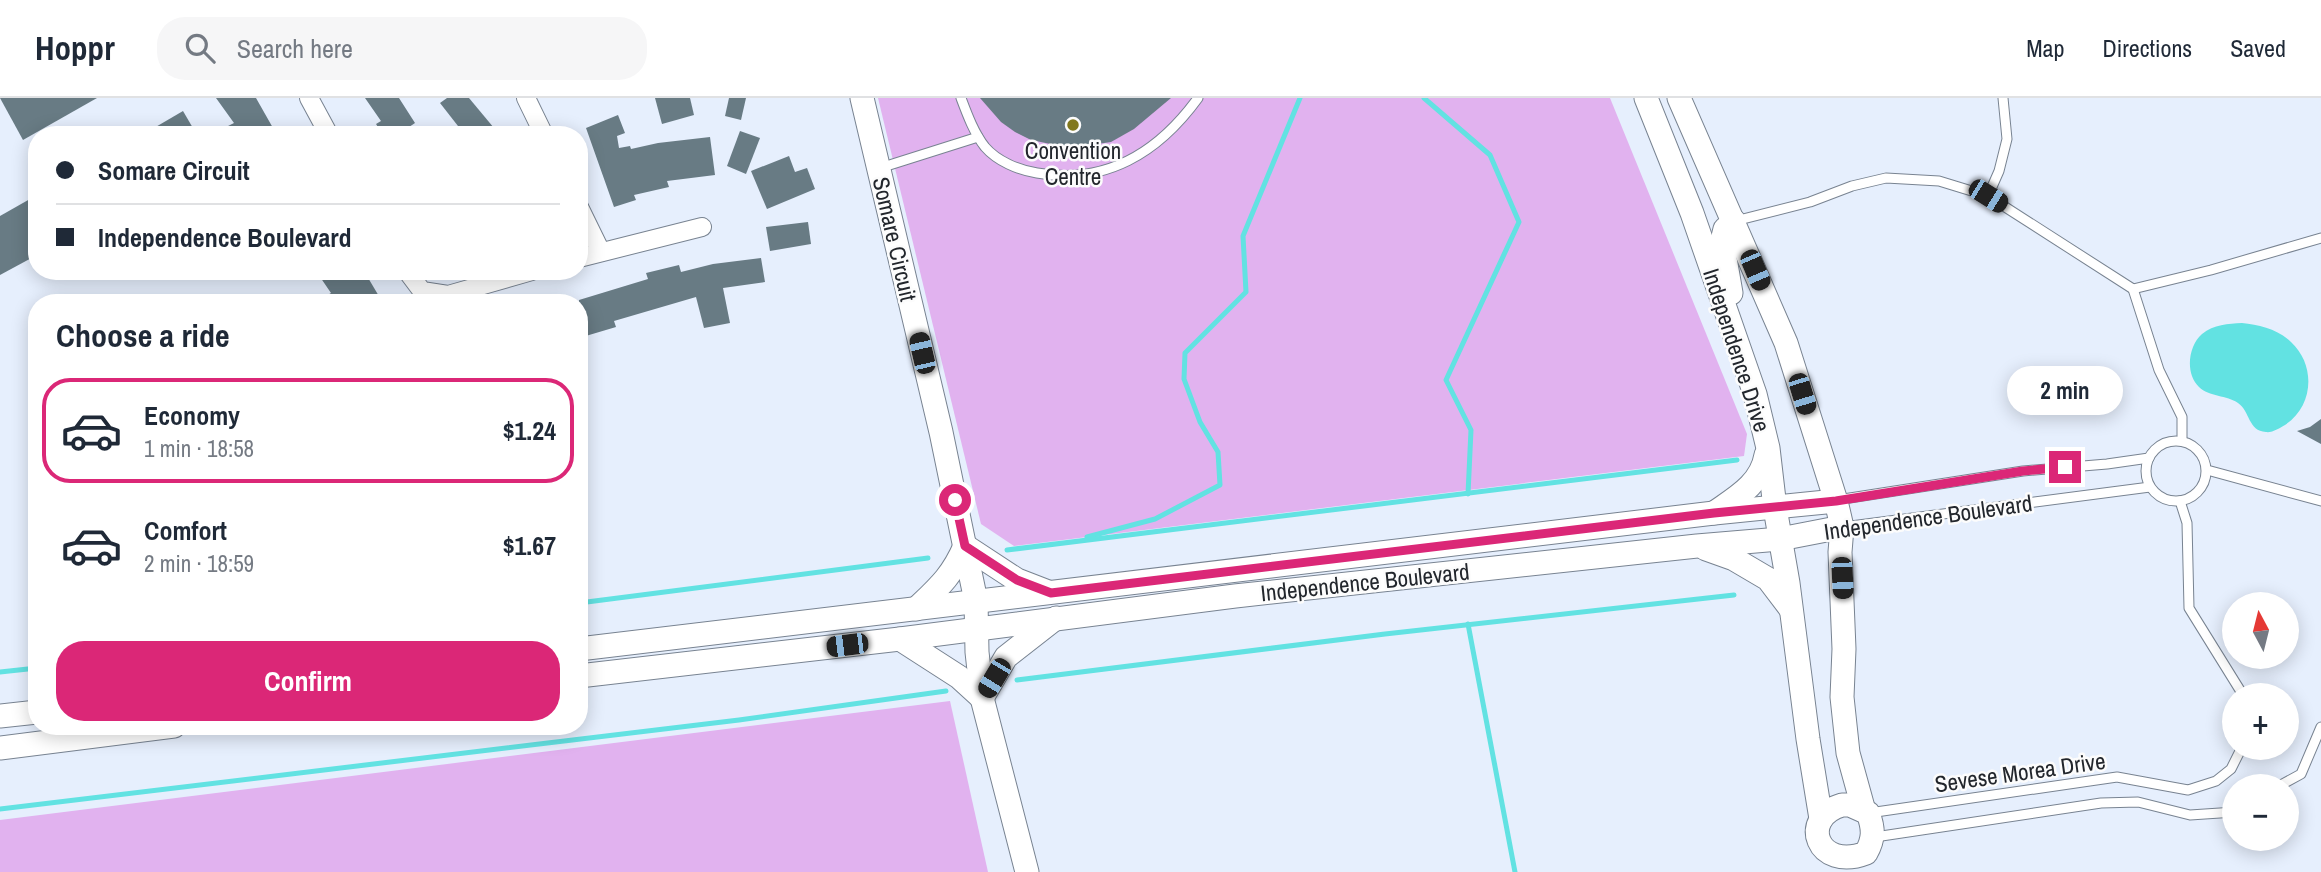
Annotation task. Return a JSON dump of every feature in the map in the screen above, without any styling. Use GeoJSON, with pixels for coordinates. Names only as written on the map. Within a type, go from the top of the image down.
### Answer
{"type":"FeatureCollection","features":[{"type":"Feature","properties":{"kind":"street"},"geometry":{"type":"LineString","coordinates":[[309,98],[325,126]]}},
{"type":"Feature","properties":{"kind":"street"},"geometry":{"type":"LineString","coordinates":[[526,98],[540,126]]}},
{"type":"Feature","properties":{"kind":"street","name":"Somare Circuit"},"geometry":{"type":"LineString","coordinates":[[862,98],[941,432],[965,546],[976,601],[982,698],[1027,872]]}},
{"type":"Feature","properties":{"kind":"street","name":"Independence Drive"},"geometry":{"type":"LineString","coordinates":[[1646,98],[1692,213],[1755,394],[1768,448],[1821,819],[1818,840],[1833,864],[1869,854],[1873,830],[1848,753],[1842,697],[1842,527],[1786,343],[1679,98]]}},
{"type":"Feature","properties":{"kind":"street"},"geometry":{"type":"LineString","coordinates":[[1666,148],[1679,160],[1696,192],[1714,209],[1734,221],[1725,229],[1723,241],[1737,346]]}},
{"type":"Feature","properties":{"kind":"street"},"geometry":{"type":"LineString","coordinates":[[588,225],[601,252]]}},
{"type":"Feature","properties":{"kind":"street"},"geometry":{"type":"LineString","coordinates":[[588,256],[702,227]]}},
{"type":"Feature","properties":{"kind":"street"},"geometry":{"type":"LineString","coordinates":[[414,280],[422,291],[442,294]]}},
{"type":"Feature","properties":{"kind":"street"},"geometry":{"type":"LineString","coordinates":[[452,294],[500,280]]}},
{"type":"Feature","properties":{"kind":"street"},"geometry":{"type":"LineString","coordinates":[[1714,513],[1752,486],[1764,470],[1768,448]]}},
{"type":"Feature","properties":{"kind":"street","name":"Independence Boulevard"},"geometry":{"type":"LineString","coordinates":[[588,648],[1714,513],[1836,501]]}},
{"type":"Feature","properties":{"kind":"street","name":"Independence Boulevard"},"geometry":{"type":"LineString","coordinates":[[588,675],[1235,596],[1780,539],[1842,527]]}},
{"type":"Feature","properties":{"kind":"street"},"geometry":{"type":"LineString","coordinates":[[916,609],[956,568],[965,546],[1017,580],[1051,593]]}},
{"type":"Feature","properties":{"kind":"street"},"geometry":{"type":"LineString","coordinates":[[1697,546],[1734,559],[1768,579],[1791,611]]}},
{"type":"Feature","properties":{"kind":"street"},"geometry":{"type":"LineString","coordinates":[[900,639],[959,677],[982,698],[1006,657],[1056,618]]}},
{"type":"Feature","properties":{"kind":"street"},"geometry":{"type":"LineString","coordinates":[[0,716],[28,713]]}},
{"type":"Feature","properties":{"kind":"street"},"geometry":{"type":"LineString","coordinates":[[0,748],[103,735]]}},
{"type":"Feature","properties":{"kind":"street"},"geometry":{"type":"LineString","coordinates":[[1821,819],[1833,807],[1842,805],[1850,805],[1866,812]]}},
{"type":"Feature","properties":{"kind":"lane"},"geometry":{"type":"LineString","coordinates":[[961,98],[986,149],[1004,163],[1030,172],[1059,177],[1102,173],[1129,162],[1160,138],[1198,98]]}},
{"type":"Feature","properties":{"kind":"lane"},"geometry":{"type":"LineString","coordinates":[[1988,196],[1999,171],[2007,139],[2003,98]]}},
{"type":"Feature","properties":{"kind":"lane"},"geometry":{"type":"LineString","coordinates":[[878,168],[978,137]]}},
{"type":"Feature","properties":{"kind":"lane"},"geometry":{"type":"LineString","coordinates":[[1734,221],[1810,202],[1852,186],[1886,178],[1938,181],[1988,196],[2133,289],[2159,370],[2182,417],[2182,441]]}},
{"type":"Feature","properties":{"kind":"lane"},"geometry":{"type":"LineString","coordinates":[[2133,289],[2321,238]]}},
{"type":"Feature","properties":{"kind":"lane"},"geometry":{"type":"LineString","coordinates":[[2182,441],[2192,445],[2205,460],[2207,470],[2202,487],[2189,499],[2180,501],[2163,498],[2150,487],[2146,467],[2149,458],[2154,450],[2163,444],[2182,441]]}},
{"type":"Feature","properties":{"kind":"lane","name":"Independence Boulevard"},"geometry":{"type":"LineString","coordinates":[[1836,501],[2023,471],[2149,458]]}},
{"type":"Feature","properties":{"kind":"lane"},"geometry":{"type":"LineString","coordinates":[[2207,470],[2321,501]]}},
{"type":"Feature","properties":{"kind":"lane","name":"Independence Boulevard"},"geometry":{"type":"LineString","coordinates":[[1842,527],[2150,487]]}},
{"type":"Feature","properties":{"kind":"lane"},"geometry":{"type":"LineString","coordinates":[[2180,501],[2188,523],[2189,608],[2236,683]]}},
{"type":"Feature","properties":{"kind":"lane"},"geometry":{"type":"LineString","coordinates":[[2299,775],[2321,727]]}},
{"type":"Feature","properties":{"kind":"lane","name":"Sevese Morea Drive"},"geometry":{"type":"LineString","coordinates":[[1866,812],[2117,777],[2188,790],[2216,781],[2231,769],[2236,760]]}},
{"type":"Feature","properties":{"kind":"lane","name":"Sevese Morea Drive"},"geometry":{"type":"LineString","coordinates":[[1869,854],[2101,803],[2138,802],[2190,815],[2222,812]]}},
{"type":"Feature","properties":{"kind":"shaded area"},"geometry":{"type":"Polygon","coordinates":[[[878,98],[1610,98],[1747,434],[1744,456],[1014,546],[981,524],[878,98]]]}},
{"type":"Feature","properties":{"kind":"shaded area"},"geometry":{"type":"Polygon","coordinates":[[[2242,323],[2268,328],[2286,338],[2299,351],[2308,373],[2302,407],[2295,417],[2271,432],[2256,428],[2238,403],[2199,387],[2190,368],[2191,353],[2202,334],[2216,326],[2242,323]]]}},
{"type":"Feature","properties":{"kind":"shaded area"},"geometry":{"type":"Polygon","coordinates":[[[950,701],[988,872],[0,872],[0,820],[950,701]]]}},
{"type":"Feature","properties":{"kind":"building"},"geometry":{"type":"Polygon","coordinates":[[[0,98],[97,98],[48,126],[28,126],[28,137],[23,140],[0,98]]]}},
{"type":"Feature","properties":{"kind":"building"},"geometry":{"type":"Polygon","coordinates":[[[216,98],[256,98],[272,126],[228,126],[234,123],[216,98]]]}},
{"type":"Feature","properties":{"kind":"building"},"geometry":{"type":"Polygon","coordinates":[[[365,98],[399,98],[415,123],[410,126],[377,126],[376,124],[381,121],[365,98]]]}},
{"type":"Feature","properties":{"kind":"building"},"geometry":{"type":"Polygon","coordinates":[[[447,98],[469,98],[492,126],[458,126],[440,103],[447,98]]]}},
{"type":"Feature","properties":{"kind":"building"},"geometry":{"type":"Polygon","coordinates":[[[655,98],[690,98],[694,115],[662,124],[655,98]]]}},
{"type":"Feature","properties":{"kind":"building"},"geometry":{"type":"Polygon","coordinates":[[[729,98],[746,98],[741,120],[725,116],[729,98]]]}},
{"type":"Feature","properties":{"kind":"building","name":"Convention Centre"},"geometry":{"type":"Polygon","coordinates":[[[980,98],[1171,98],[1134,129],[1111,142],[1070,148],[1031,140],[1015,132],[1001,122],[980,98]]]}},
{"type":"Feature","properties":{"kind":"building"},"geometry":{"type":"Polygon","coordinates":[[[183,111],[192,126],[157,126],[183,111]]]}},
{"type":"Feature","properties":{"kind":"building"},"geometry":{"type":"Polygon","coordinates":[[[618,115],[625,133],[617,136],[619,148],[630,146],[631,149],[710,137],[715,175],[667,181],[669,187],[634,195],[636,200],[614,207],[588,127],[618,115]]]}},
{"type":"Feature","properties":{"kind":"building"},"geometry":{"type":"Polygon","coordinates":[[[740,131],[760,138],[746,174],[727,166],[740,131]]]}},
{"type":"Feature","properties":{"kind":"building"},"geometry":{"type":"Polygon","coordinates":[[[789,156],[795,172],[807,168],[815,189],[767,209],[751,171],[789,156]]]}},
{"type":"Feature","properties":{"kind":"building"},"geometry":{"type":"Polygon","coordinates":[[[28,200],[28,260],[0,275],[0,216],[28,200]]]}},
{"type":"Feature","properties":{"kind":"building"},"geometry":{"type":"Polygon","coordinates":[[[808,222],[811,244],[770,251],[766,227],[808,222]]]}},
{"type":"Feature","properties":{"kind":"building"},"geometry":{"type":"Polygon","coordinates":[[[761,258],[765,282],[723,288],[730,323],[704,328],[696,297],[614,321],[616,327],[588,335],[588,297],[648,279],[646,273],[679,265],[681,272],[713,264],[761,258]]]}},
{"type":"Feature","properties":{"kind":"building"},"geometry":{"type":"Polygon","coordinates":[[[322,280],[369,280],[378,294],[329,294],[322,280]]]}},
{"type":"Feature","properties":{"kind":"building"},"geometry":{"type":"Polygon","coordinates":[[[2321,419],[2321,444],[2297,431],[2310,427],[2321,419]]]}},
{"type":"Feature","properties":{"kind":"waterway"},"geometry":{"type":"LineString","coordinates":[[1087,537],[1155,519],[1220,485],[1218,452],[1200,422],[1184,379],[1185,353],[1246,292],[1243,236],[1300,98]]}},
{"type":"Feature","properties":{"kind":"waterway"},"geometry":{"type":"LineString","coordinates":[[1424,98],[1490,155],[1519,222],[1446,380],[1471,430],[1468,494]]}},
{"type":"Feature","properties":{"kind":"waterway"},"geometry":{"type":"LineString","coordinates":[[1007,550],[1737,460]]}},
{"type":"Feature","properties":{"kind":"waterway"},"geometry":{"type":"LineString","coordinates":[[588,602],[928,558]]}},
{"type":"Feature","properties":{"kind":"waterway"},"geometry":{"type":"LineString","coordinates":[[1017,680],[1385,634],[1734,595]]}},
{"type":"Feature","properties":{"kind":"waterway"},"geometry":{"type":"LineString","coordinates":[[1468,624],[1515,872]]}},
{"type":"Feature","properties":{"kind":"waterway"},"geometry":{"type":"LineString","coordinates":[[0,672],[28,669]]}},
{"type":"Feature","properties":{"kind":"waterway"},"geometry":{"type":"LineString","coordinates":[[0,809],[739,720],[946,691]]}},
{"type":"Feature","properties":{"kind":"place","name":"Convention Centre"},"geometry":{"type":"Point","coordinates":[1073,125]}},
{"type":"Feature","properties":{"kind":"route"},"geometry":{"type":"LineString","coordinates":[[955,500],[965,546],[1017,580],[1051,593],[1714,513],[1836,501],[2023,471],[2065,467]]}}]}
